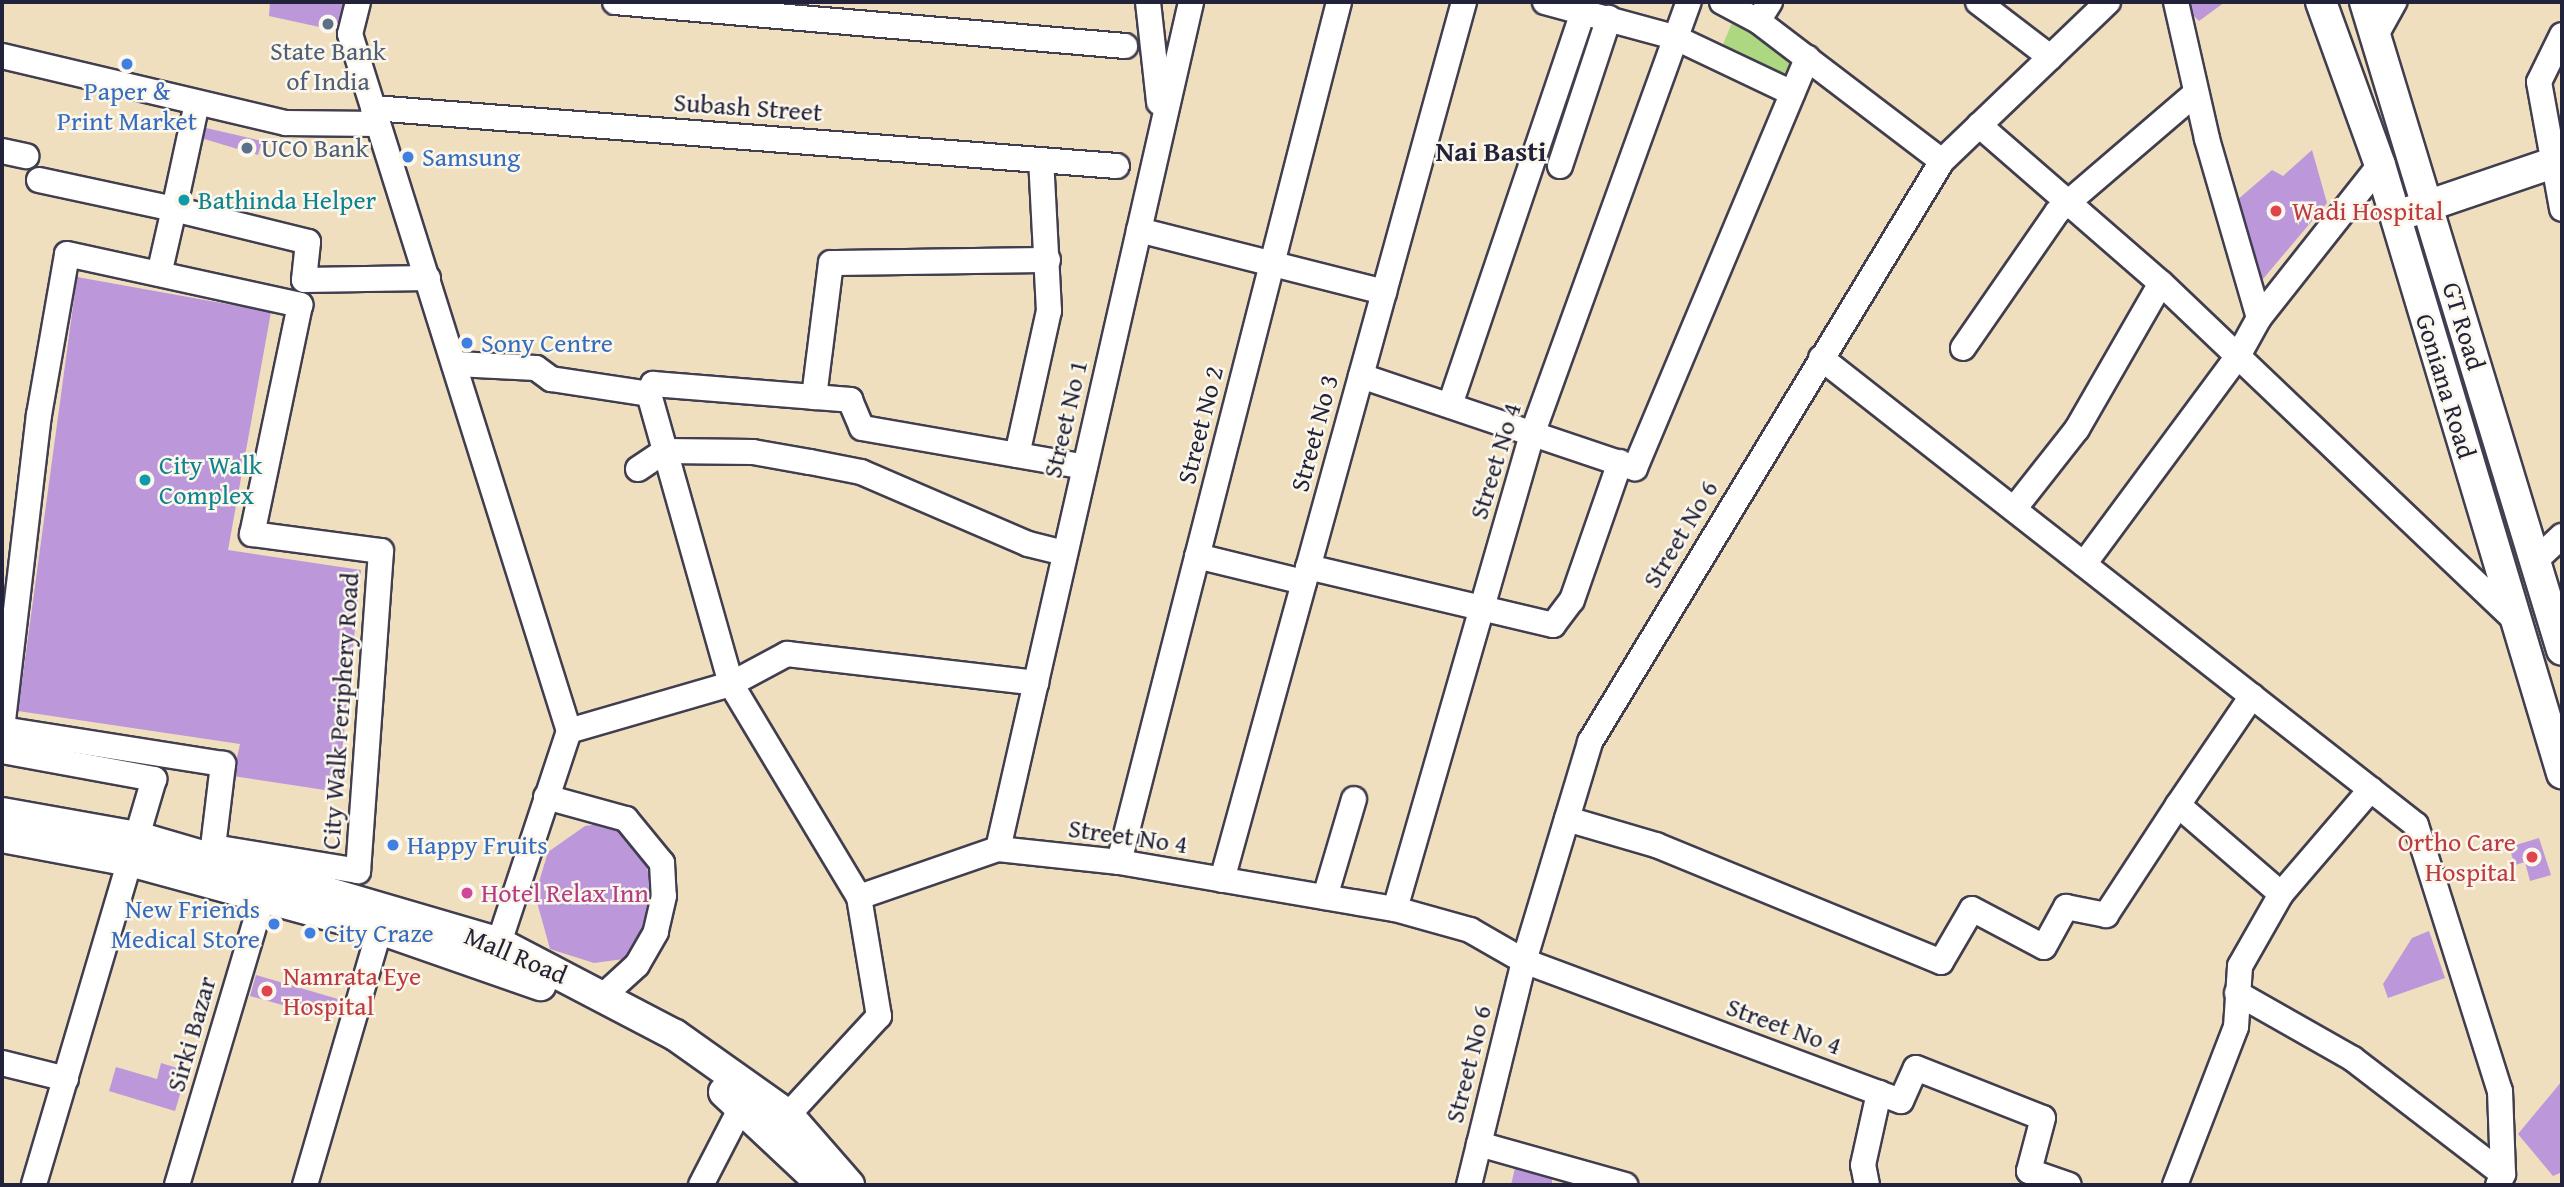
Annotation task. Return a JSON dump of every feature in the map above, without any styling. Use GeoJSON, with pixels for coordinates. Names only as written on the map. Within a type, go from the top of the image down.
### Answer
{"type":"FeatureCollection","features":[{"type":"Feature","properties":{"kind":"main road","name":"Goniana Road"},"geometry":{"type":"LineString","coordinates":[[2321,2],[2380,164],[2562,773]]}},
{"type":"Feature","properties":{"kind":"main road","name":"GT Road"},"geometry":{"type":"LineString","coordinates":[[2365,2],[2562,650]]}},
{"type":"Feature","properties":{"kind":"main road"},"geometry":{"type":"LineString","coordinates":[[2396,217],[2556,163]]}},
{"type":"Feature","properties":{"kind":"main road","name":"Mall Road"},"geometry":{"type":"LineString","coordinates":[[2,813],[134,849],[267,879],[499,943],[604,995],[746,1098],[788,1115],[819,1176],[849,1185]]}},
{"type":"Feature","properties":{"kind":"main road"},"geometry":{"type":"LineString","coordinates":[[2,837],[134,849]]}},
{"type":"Feature","properties":{"kind":"main road"},"geometry":{"type":"LineString","coordinates":[[267,879],[380,929],[497,965],[657,1042],[746,1098],[819,1176]]}},
{"type":"Feature","properties":{"kind":"street"},"geometry":{"type":"LineString","coordinates":[[358,2],[350,34],[569,731],[499,943]]}},
{"type":"Feature","properties":{"kind":"street"},"geometry":{"type":"LineString","coordinates":[[615,2],[1125,46]]}},
{"type":"Feature","properties":{"kind":"street"},"geometry":{"type":"LineString","coordinates":[[1148,2],[1161,116]]}},
{"type":"Feature","properties":{"kind":"street","name":"Street No 1"},"geometry":{"type":"LineString","coordinates":[[998,849],[1139,230],[1161,116],[1191,2]]}},
{"type":"Feature","properties":{"kind":"street","name":"Street No 2"},"geometry":{"type":"LineString","coordinates":[[1119,862],[1339,2]]}},
{"type":"Feature","properties":{"kind":"street","name":"Street No 3"},"geometry":{"type":"LineString","coordinates":[[1222,880],[1464,2]]}},
{"type":"Feature","properties":{"kind":"street"},"geometry":{"type":"LineString","coordinates":[[1545,2],[1674,37],[1792,93]]}},
{"type":"Feature","properties":{"kind":"street","name":"Street No 4"},"geometry":{"type":"LineString","coordinates":[[1395,909],[1534,432],[1674,37],[1689,2]]}},
{"type":"Feature","properties":{"kind":"street"},"geometry":{"type":"LineString","coordinates":[[1722,2],[1764,11],[1807,58],[1941,161]]}},
{"type":"Feature","properties":{"kind":"street"},"geometry":{"type":"LineString","coordinates":[[1978,2],[2050,57]]}},
{"type":"Feature","properties":{"kind":"street","name":"Street No 6"},"geometry":{"type":"LineString","coordinates":[[1469,1185],[1524,961],[1590,742],[1941,161],[2108,2]]}},
{"type":"Feature","properties":{"kind":"street"},"geometry":{"type":"LineString","coordinates":[[2176,2],[2196,93],[2259,318]]}},
{"type":"Feature","properties":{"kind":"street"},"geometry":{"type":"LineString","coordinates":[[2376,35],[2394,2]]}},
{"type":"Feature","properties":{"kind":"street"},"geometry":{"type":"LineString","coordinates":[[1451,402],[1583,12]]}},
{"type":"Feature","properties":{"kind":"street"},"geometry":{"type":"LineString","coordinates":[[1560,166],[1609,18]]}},
{"type":"Feature","properties":{"kind":"street"},"geometry":{"type":"LineString","coordinates":[[2562,35],[2539,82],[2556,163],[2562,209]]}},
{"type":"Feature","properties":{"kind":"street","name":"Subash Street"},"geometry":{"type":"LineString","coordinates":[[2,56],[286,123],[376,116],[1117,166]]}},
{"type":"Feature","properties":{"kind":"street"},"geometry":{"type":"LineString","coordinates":[[1361,376],[1451,402],[1634,467],[1807,58]]}},
{"type":"Feature","properties":{"kind":"street"},"geometry":{"type":"LineString","coordinates":[[1963,348],[2067,201],[2196,93]]}},
{"type":"Feature","properties":{"kind":"street"},"geometry":{"type":"LineString","coordinates":[[160,270],[198,103]]}},
{"type":"Feature","properties":{"kind":"street"},"geometry":{"type":"LineString","coordinates":[[1979,125],[2161,283],[2516,621]]}},
{"type":"Feature","properties":{"kind":"street"},"geometry":{"type":"LineString","coordinates":[[2,151],[26,156]]}},
{"type":"Feature","properties":{"kind":"street"},"geometry":{"type":"LineString","coordinates":[[1017,455],[1049,311],[1041,160]]}},
{"type":"Feature","properties":{"kind":"street"},"geometry":{"type":"LineString","coordinates":[[2084,564],[2238,356],[2259,318],[2380,164]]}},
{"type":"Feature","properties":{"kind":"street"},"geometry":{"type":"LineString","coordinates":[[39,180],[308,242],[303,292],[428,278]]}},
{"type":"Feature","properties":{"kind":"street"},"geometry":{"type":"LineString","coordinates":[[1139,230],[1384,292]]}},
{"type":"Feature","properties":{"kind":"street","name":"City Walk Periphery Road"},"geometry":{"type":"LineString","coordinates":[[67,254],[300,305],[252,534],[381,551],[373,733],[358,872],[267,879],[213,848],[223,764],[2,728],[39,415],[67,254]]}},
{"type":"Feature","properties":{"kind":"street"},"geometry":{"type":"LineString","coordinates":[[814,397],[831,263],[1048,260]]}},
{"type":"Feature","properties":{"kind":"street"},"geometry":{"type":"LineString","coordinates":[[2014,509],[2077,429],[2161,283]]}},
{"type":"Feature","properties":{"kind":"street"},"geometry":{"type":"LineString","coordinates":[[1821,358],[2416,825],[2500,1091],[2500,1179]]}},
{"type":"Feature","properties":{"kind":"street"},"geometry":{"type":"LineString","coordinates":[[456,365],[536,368],[551,379],[649,394]]}},
{"type":"Feature","properties":{"kind":"street"},"geometry":{"type":"LineString","coordinates":[[788,1115],[879,1016],[859,897],[731,684],[649,394],[653,384],[850,400],[862,428],[1085,467]]}},
{"type":"Feature","properties":{"kind":"street"},"geometry":{"type":"LineString","coordinates":[[638,469],[665,451],[753,452],[861,472],[1028,544],[1065,553]]}},
{"type":"Feature","properties":{"kind":"street"},"geometry":{"type":"LineString","coordinates":[[1197,556],[1482,608],[1553,625],[1560,620],[1620,462]]}},
{"type":"Feature","properties":{"kind":"street"},"geometry":{"type":"LineString","coordinates":[[2535,561],[2562,536]]}},
{"type":"Feature","properties":{"kind":"street"},"geometry":{"type":"LineString","coordinates":[[569,731],[731,684],[786,654],[1036,683]]}},
{"type":"Feature","properties":{"kind":"street"},"geometry":{"type":"LineString","coordinates":[[1567,819],[1656,845],[1941,962],[1972,909],[2044,947],[2066,907],[2106,915],[2252,696]]}},
{"type":"Feature","properties":{"kind":"street"},"geometry":{"type":"LineString","coordinates":[[2,751],[154,779],[34,1185]]}},
{"type":"Feature","properties":{"kind":"street"},"geometry":{"type":"LineString","coordinates":[[2175,1185],[2236,1027],[2240,966],[2281,894],[2371,789]]}},
{"type":"Feature","properties":{"kind":"street"},"geometry":{"type":"LineString","coordinates":[[546,797],[626,819],[662,863],[664,896],[656,932],[636,965],[604,995]]}},
{"type":"Feature","properties":{"kind":"street"},"geometry":{"type":"LineString","coordinates":[[1325,897],[1354,799]]}},
{"type":"Feature","properties":{"kind":"street"},"geometry":{"type":"LineString","coordinates":[[2178,805],[2281,894]]}},
{"type":"Feature","properties":{"kind":"street","name":"Street No 4"},"geometry":{"type":"LineString","coordinates":[[859,897],[998,849],[1119,862],[1395,909],[1470,930],[1524,961],[1901,1101],[1916,1068],[2043,1118],[2026,1178],[2069,1185]]}},
{"type":"Feature","properties":{"kind":"street","name":"Sirki Bazar"},"geometry":{"type":"LineString","coordinates":[[177,1185],[267,879]]}},
{"type":"Feature","properties":{"kind":"street"},"geometry":{"type":"LineString","coordinates":[[305,1185],[380,929]]}},
{"type":"Feature","properties":{"kind":"street"},"geometry":{"type":"LineString","coordinates":[[2237,993],[2353,1059],[2500,1179]]}},
{"type":"Feature","properties":{"kind":"street"},"geometry":{"type":"LineString","coordinates":[[2,1063],[65,1079]]}},
{"type":"Feature","properties":{"kind":"street"},"geometry":{"type":"LineString","coordinates":[[1867,1185],[1863,1165],[1879,1093]]}},
{"type":"Feature","properties":{"kind":"street"},"geometry":{"type":"LineString","coordinates":[[701,1185],[746,1098]]}},
{"type":"Feature","properties":{"kind":"street"},"geometry":{"type":"LineString","coordinates":[[1479,1144],[1625,1185]]}},
{"type":"Feature","properties":{"kind":"green space"},"geometry":{"type":"Polygon","coordinates":[[[1738,9],[1807,58],[1792,93],[1717,58],[1738,9]]]}},
{"type":"Feature","properties":{"kind":"building","name":"State Bank of India"},"geometry":{"type":"Polygon","coordinates":[[[270,2],[354,2],[347,33],[269,16],[270,2]]]}},
{"type":"Feature","properties":{"kind":"building"},"geometry":{"type":"Polygon","coordinates":[[[2180,2],[2225,2],[2199,21],[2180,2]]]}},
{"type":"Feature","properties":{"kind":"building","name":"UCO Bank"},"geometry":{"type":"Polygon","coordinates":[[[202,127],[262,141],[258,155],[201,138],[202,127]]]}},
{"type":"Feature","properties":{"kind":"building"},"geometry":{"type":"Polygon","coordinates":[[[2312,150],[2327,203],[2263,279],[2229,207],[2272,170],[2283,176],[2312,150]]]}},
{"type":"Feature","properties":{"kind":"building","name":"City Walk Complex"},"geometry":{"type":"Polygon","coordinates":[[[77,277],[271,312],[228,550],[361,570],[338,792],[233,776],[240,744],[18,711],[77,277]]]}},
{"type":"Feature","properties":{"kind":"building"},"geometry":{"type":"Polygon","coordinates":[[[607,823],[624,831],[645,860],[654,896],[631,958],[594,963],[550,949],[535,895],[548,852],[585,826],[607,823]]]}},
{"type":"Feature","properties":{"kind":"building"},"geometry":{"type":"Polygon","coordinates":[[[2539,838],[2551,875],[2530,881],[2525,862],[2515,865],[2509,847],[2539,838]]]}},
{"type":"Feature","properties":{"kind":"building"},"geometry":{"type":"Polygon","coordinates":[[[2429,931],[2445,978],[2388,998],[2383,984],[2412,938],[2429,931]]]}},
{"type":"Feature","properties":{"kind":"building"},"geometry":{"type":"Polygon","coordinates":[[[256,975],[338,999],[332,1019],[250,996],[256,975]]]}},
{"type":"Feature","properties":{"kind":"building"},"geometry":{"type":"Polygon","coordinates":[[[161,1063],[187,1071],[175,1111],[109,1091],[116,1067],[157,1079],[161,1063]]]}},
{"type":"Feature","properties":{"kind":"building"},"geometry":{"type":"Polygon","coordinates":[[[2562,1081],[2562,1172],[2553,1176],[2518,1134],[2562,1081]]]}},
{"type":"Feature","properties":{"kind":"building"},"geometry":{"type":"Polygon","coordinates":[[[1515,1168],[1552,1176],[1552,1185],[1511,1185],[1515,1168]]]}},
{"type":"Feature","properties":{"kind":"place","name":"State Bank of India"},"geometry":{"type":"Point","coordinates":[328,24]}},
{"type":"Feature","properties":{"kind":"place","name":"Paper & Print Market"},"geometry":{"type":"Point","coordinates":[127,64]}},
{"type":"Feature","properties":{"kind":"place","name":"UCO Bank"},"geometry":{"type":"Point","coordinates":[247,148]}},
{"type":"Feature","properties":{"kind":"place","name":"Samsung"},"geometry":{"type":"Point","coordinates":[408,157]}},
{"type":"Feature","properties":{"kind":"place","name":"Bathinda Helper"},"geometry":{"type":"Point","coordinates":[184,200]}},
{"type":"Feature","properties":{"kind":"place","name":"Wadi Hospital"},"geometry":{"type":"Point","coordinates":[2276,211]}},
{"type":"Feature","properties":{"kind":"place","name":"Sony Centre"},"geometry":{"type":"Point","coordinates":[467,343]}},
{"type":"Feature","properties":{"kind":"place","name":"City Walk Complex"},"geometry":{"type":"Point","coordinates":[145,480]}},
{"type":"Feature","properties":{"kind":"place","name":"Happy Fruits"},"geometry":{"type":"Point","coordinates":[393,845]}},
{"type":"Feature","properties":{"kind":"place","name":"Ortho Care Hospital"},"geometry":{"type":"Point","coordinates":[2532,857]}},
{"type":"Feature","properties":{"kind":"place","name":"Hotel Relax Inn"},"geometry":{"type":"Point","coordinates":[467,893]}},
{"type":"Feature","properties":{"kind":"place","name":"New Friends Medical Store"},"geometry":{"type":"Point","coordinates":[274,924]}},
{"type":"Feature","properties":{"kind":"place","name":"City Craze"},"geometry":{"type":"Point","coordinates":[310,933]}},
{"type":"Feature","properties":{"kind":"place","name":"Namrata Eye Hospital"},"geometry":{"type":"Point","coordinates":[267,991]}},
{"type":"Feature","properties":{"kind":"district","name":"Nai Basti"},"geometry":{"type":"Point","coordinates":[1491,151]}}]}
